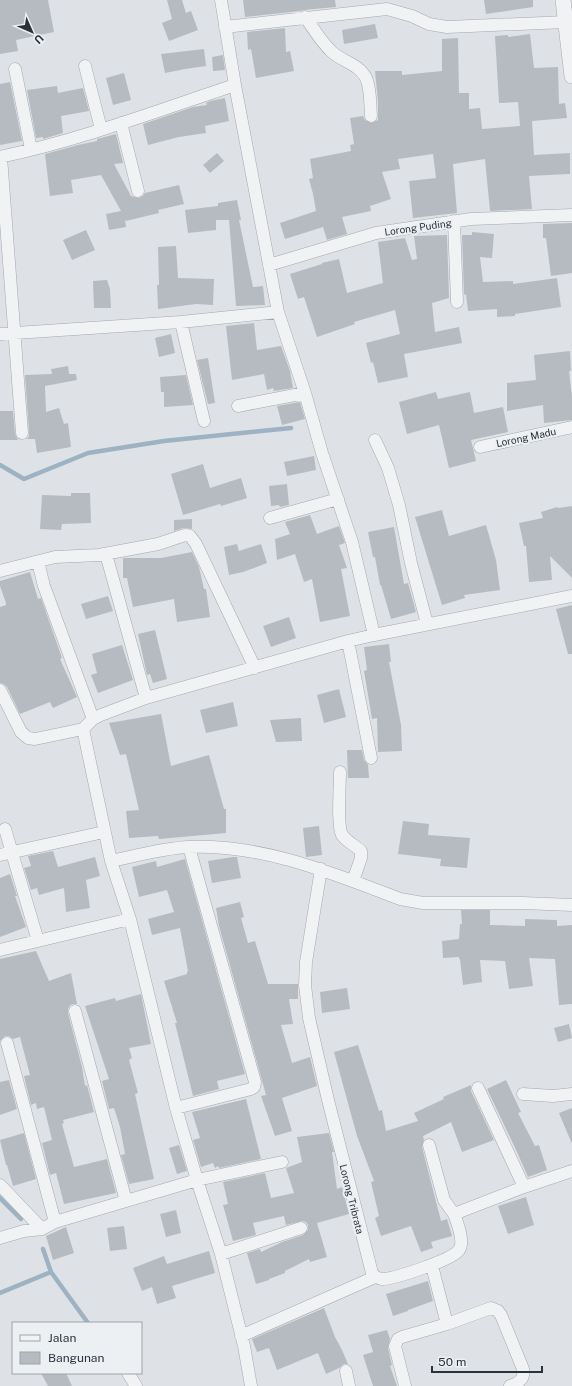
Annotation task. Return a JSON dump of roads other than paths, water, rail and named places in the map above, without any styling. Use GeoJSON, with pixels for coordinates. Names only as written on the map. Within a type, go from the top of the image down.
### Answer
{"type":"FeatureCollection","features":[{"type":"Feature","properties":{"kind":"street"},"geometry":{"type":"LineString","coordinates":[[221,0],[235,85],[278,312],[305,393],[322,453],[352,542],[374,635]]}},
{"type":"Feature","properties":{"kind":"street"},"geometry":{"type":"LineString","coordinates":[[563,0],[572,76]]}},
{"type":"Feature","properties":{"kind":"street"},"geometry":{"type":"LineString","coordinates":[[225,27],[387,9],[412,16],[429,24],[447,27],[566,22]]}},
{"type":"Feature","properties":{"kind":"street"},"geometry":{"type":"LineString","coordinates":[[305,17],[324,44],[362,72],[367,80],[371,116]]}},
{"type":"Feature","properties":{"kind":"street"},"geometry":{"type":"LineString","coordinates":[[85,66],[101,129]]}},
{"type":"Feature","properties":{"kind":"street"},"geometry":{"type":"LineString","coordinates":[[15,69],[31,149]]}},
{"type":"Feature","properties":{"kind":"street"},"geometry":{"type":"LineString","coordinates":[[22,433],[2,207],[1,157],[121,123],[235,85]]}},
{"type":"Feature","properties":{"kind":"street"},"geometry":{"type":"LineString","coordinates":[[121,123],[138,191]]}},
{"type":"Feature","properties":{"kind":"street","name":"Lorong Puding"},"geometry":{"type":"LineString","coordinates":[[269,265],[376,233],[471,219],[572,215]]}},
{"type":"Feature","properties":{"kind":"street"},"geometry":{"type":"LineString","coordinates":[[454,221],[457,302]]}},
{"type":"Feature","properties":{"kind":"street"},"geometry":{"type":"LineString","coordinates":[[0,334],[181,322],[278,312]]}},
{"type":"Feature","properties":{"kind":"street"},"geometry":{"type":"LineString","coordinates":[[181,322],[204,421]]}},
{"type":"Feature","properties":{"kind":"street"},"geometry":{"type":"LineString","coordinates":[[238,406],[305,393]]}},
{"type":"Feature","properties":{"kind":"street","name":"Lorong Madu"},"geometry":{"type":"LineString","coordinates":[[480,447],[572,427]]}},
{"type":"Feature","properties":{"kind":"street"},"geometry":{"type":"LineString","coordinates":[[375,440],[388,468],[399,505],[410,563],[427,624]]}},
{"type":"Feature","properties":{"kind":"street"},"geometry":{"type":"LineString","coordinates":[[270,518],[338,499]]}},
{"type":"Feature","properties":{"kind":"street"},"geometry":{"type":"LineString","coordinates":[[0,571],[56,557],[106,554],[158,544],[185,535],[192,538],[255,668]]}},
{"type":"Feature","properties":{"kind":"street"},"geometry":{"type":"LineString","coordinates":[[106,554],[146,698]]}},
{"type":"Feature","properties":{"kind":"street"},"geometry":{"type":"LineString","coordinates":[[38,562],[44,586],[93,719]]}},
{"type":"Feature","properties":{"kind":"street"},"geometry":{"type":"LineString","coordinates":[[0,690],[20,732],[28,738],[35,739],[83,729],[93,719],[101,714],[146,698],[348,641],[572,596]]}},
{"type":"Feature","properties":{"kind":"street"},"geometry":{"type":"LineString","coordinates":[[348,641],[371,758]]}},
{"type":"Feature","properties":{"kind":"street"},"geometry":{"type":"LineString","coordinates":[[83,729],[110,860],[130,919],[176,1108],[221,1254],[241,1336],[251,1386]]}},
{"type":"Feature","properties":{"kind":"street"},"geometry":{"type":"LineString","coordinates":[[340,772],[339,817],[341,834],[345,839],[362,851],[353,881]]}},
{"type":"Feature","properties":{"kind":"street"},"geometry":{"type":"LineString","coordinates":[[5,829],[6,854],[38,941]]}},
{"type":"Feature","properties":{"kind":"street"},"geometry":{"type":"LineString","coordinates":[[6,854],[104,832]]}},
{"type":"Feature","properties":{"kind":"street"},"geometry":{"type":"LineString","coordinates":[[176,1108],[251,1089],[254,1087],[255,1082],[189,847]]}},
{"type":"Feature","properties":{"kind":"street"},"geometry":{"type":"LineString","coordinates":[[110,860],[174,848],[215,847],[251,850],[321,869],[400,899],[416,902],[572,905]]}},
{"type":"Feature","properties":{"kind":"street","name":"Lorong Tribrata"},"geometry":{"type":"LineString","coordinates":[[321,869],[306,962],[305,985],[309,1018],[370,1269],[375,1277]]}},
{"type":"Feature","properties":{"kind":"street"},"geometry":{"type":"LineString","coordinates":[[0,950],[130,919]]}},
{"type":"Feature","properties":{"kind":"street"},"geometry":{"type":"LineString","coordinates":[[76,1011],[126,1201]]}},
{"type":"Feature","properties":{"kind":"street"},"geometry":{"type":"LineString","coordinates":[[7,1043],[55,1222]]}},
{"type":"Feature","properties":{"kind":"street"},"geometry":{"type":"LineString","coordinates":[[478,1088],[524,1187]]}},
{"type":"Feature","properties":{"kind":"street"},"geometry":{"type":"LineString","coordinates":[[523,1094],[552,1096],[572,1094]]}},
{"type":"Feature","properties":{"kind":"street"},"geometry":{"type":"LineString","coordinates":[[241,1336],[375,1277],[385,1279],[432,1266],[460,1250],[461,1245],[459,1228],[454,1214],[444,1200],[429,1145]]}},
{"type":"Feature","properties":{"kind":"street"},"geometry":{"type":"LineString","coordinates":[[0,1238],[24,1231],[42,1229],[55,1222],[197,1180],[282,1162]]}},
{"type":"Feature","properties":{"kind":"street"},"geometry":{"type":"LineString","coordinates":[[454,1214],[524,1187],[572,1171]]}},
{"type":"Feature","properties":{"kind":"street"},"geometry":{"type":"LineString","coordinates":[[0,1185],[42,1229]]}},
{"type":"Feature","properties":{"kind":"street"},"geometry":{"type":"LineString","coordinates":[[221,1254],[301,1228]]}},
{"type":"Feature","properties":{"kind":"street"},"geometry":{"type":"LineString","coordinates":[[432,1266],[447,1324]]}},
{"type":"Feature","properties":{"kind":"street"},"geometry":{"type":"LineString","coordinates":[[405,1386],[395,1346],[402,1337],[447,1324],[492,1308],[498,1311],[501,1315],[523,1369],[524,1375],[518,1384],[510,1386]]}},
{"type":"Feature","properties":{"kind":"street"},"geometry":{"type":"LineString","coordinates":[[346,1371],[349,1386]]}},
{"type":"Feature","properties":{"kind":"street"},"geometry":{"type":"LineString","coordinates":[[129,1374],[136,1386]]}},
{"type":"Feature","properties":{"kind":"waterway"},"geometry":{"type":"LineString","coordinates":[[0,465],[24,479],[88,453],[164,441],[291,428]]}},
{"type":"Feature","properties":{"kind":"waterway"},"geometry":{"type":"LineString","coordinates":[[0,1198],[21,1219]]}},
{"type":"Feature","properties":{"kind":"waterway"},"geometry":{"type":"LineString","coordinates":[[43,1249],[51,1272],[87,1322]]}},
{"type":"Feature","properties":{"kind":"waterway"},"geometry":{"type":"LineString","coordinates":[[0,1293],[51,1272]]}}]}
